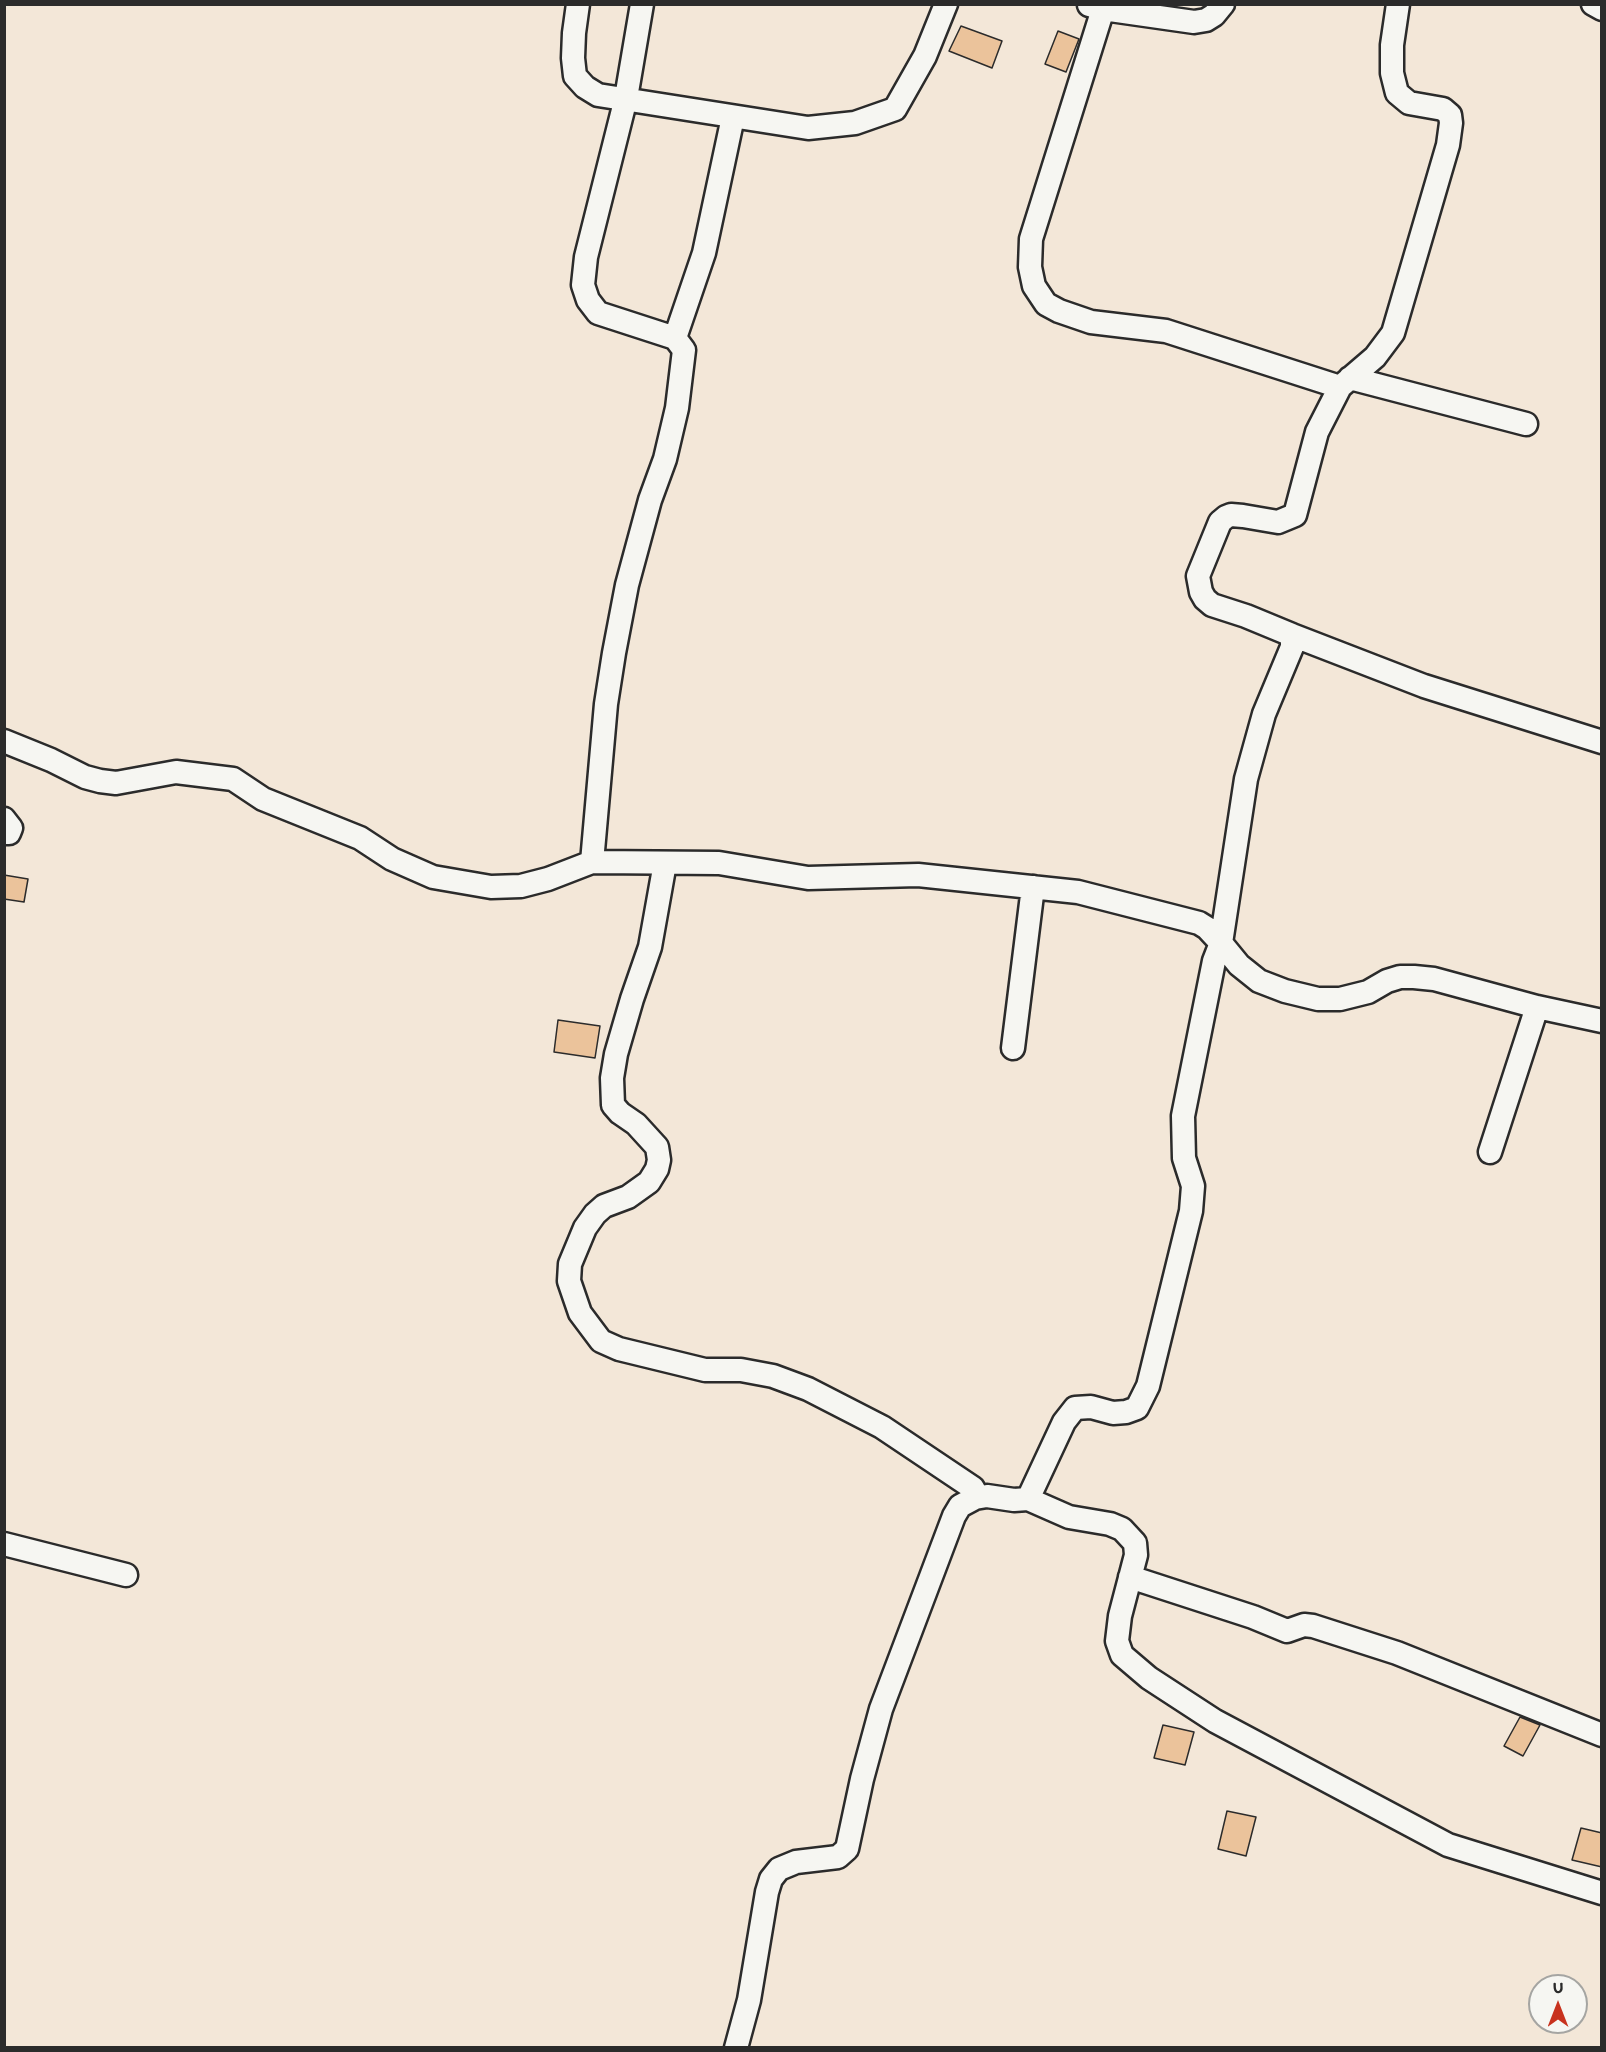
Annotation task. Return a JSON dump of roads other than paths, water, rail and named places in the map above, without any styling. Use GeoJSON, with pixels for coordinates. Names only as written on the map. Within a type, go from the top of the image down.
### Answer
{"type":"FeatureCollection","features":[{"type":"Feature","properties":{"kind":"street"},"geometry":{"type":"LineString","coordinates":[[578,4],[573,41],[575,75],[585,87],[598,95],[808,128],[855,123],[894,109],[925,56],[946,4]]}},
{"type":"Feature","properties":{"kind":"street"},"geometry":{"type":"LineString","coordinates":[[592,862],[606,704],[627,585],[650,500],[665,459],[677,408],[684,350],[675,338],[597,313],[588,300],[583,285],[586,257],[626,98],[642,4]]}},
{"type":"Feature","properties":{"kind":"street"},"geometry":{"type":"LineString","coordinates":[[1223,4],[1214,15],[1206,20],[1194,22],[1095,7],[1031,239],[1030,267],[1034,286],[1046,304],[1091,322],[1166,331],[1345,383],[1526,424]]}},
{"type":"Feature","properties":{"kind":"street"},"geometry":{"type":"LineString","coordinates":[[1398,4],[1392,45],[1392,73],[1397,93],[1409,103],[1443,109],[1448,112],[1451,123],[1448,146],[1393,333],[1375,357],[1345,383],[1317,432],[1295,515],[1278,522],[1231,515],[1226,517],[1220,522],[1198,576],[1201,592],[1212,605],[1246,616],[1424,686],[1602,742]]}},
{"type":"Feature","properties":{"kind":"street"},"geometry":{"type":"LineString","coordinates":[[1593,4],[1602,9]]}},
{"type":"Feature","properties":{"kind":"street"},"geometry":{"type":"LineString","coordinates":[[675,338],[704,253],[733,117]]}},
{"type":"Feature","properties":{"kind":"street"},"geometry":{"type":"LineString","coordinates":[[1028,1499],[1064,1422],[1075,1408],[1091,1407],[1113,1413],[1126,1412],[1137,1408],[1148,1386],[1191,1211],[1193,1186],[1184,1158],[1183,1116],[1214,961],[1221,943],[1246,779],[1264,714],[1292,647],[1292,635]]}},
{"type":"Feature","properties":{"kind":"street"},"geometry":{"type":"LineString","coordinates":[[4,741],[85,777],[100,781],[116,783],[176,772],[233,779],[263,799],[360,838],[392,859],[433,877],[491,887],[521,886],[548,879],[592,862],[719,863],[808,878],[918,875],[1078,891],[1198,923],[1207,928],[1239,965],[1259,981],[1285,991],[1318,999],[1340,999],[1368,992],[1387,981],[1400,977],[1414,977],[1434,979],[1537,1007],[1602,1021]]}},
{"type":"Feature","properties":{"kind":"street"},"geometry":{"type":"LineString","coordinates":[[4,819],[11,828],[9,833],[4,833]]}},
{"type":"Feature","properties":{"kind":"street"},"geometry":{"type":"LineString","coordinates":[[665,863],[650,947],[628,1010],[612,1078],[613,1105],[636,1124],[657,1147],[659,1160],[657,1169],[649,1182],[628,1197],[604,1206],[585,1228],[570,1264],[569,1281],[580,1313],[601,1341],[619,1349],[705,1370],[741,1370],[773,1376],[808,1389],[882,1427],[973,1488],[978,1497]]}},
{"type":"Feature","properties":{"kind":"street"},"geometry":{"type":"LineString","coordinates":[[1014,1048],[1033,887]]}},
{"type":"Feature","properties":{"kind":"street"},"geometry":{"type":"LineString","coordinates":[[1490,1152],[1537,1007]]}},
{"type":"Feature","properties":{"kind":"street"},"geometry":{"type":"LineString","coordinates":[[736,2048],[749,2000],[771,1879],[779,1869],[795,1862],[838,1857],[847,1849],[862,1779],[881,1709],[954,1516],[960,1506],[978,1497],[1028,1499],[1069,1517],[1110,1524],[1122,1529],[1135,1543],[1136,1555],[1120,1616],[1117,1641],[1122,1655],[1149,1678],[1215,1721],[1448,1845],[1602,1893]]}},
{"type":"Feature","properties":{"kind":"street"},"geometry":{"type":"LineString","coordinates":[[4,1544],[126,1575]]}},
{"type":"Feature","properties":{"kind":"street"},"geometry":{"type":"LineString","coordinates":[[1130,1577],[1253,1617],[1287,1631],[1304,1625],[1396,1653],[1602,1735]]}}]}
